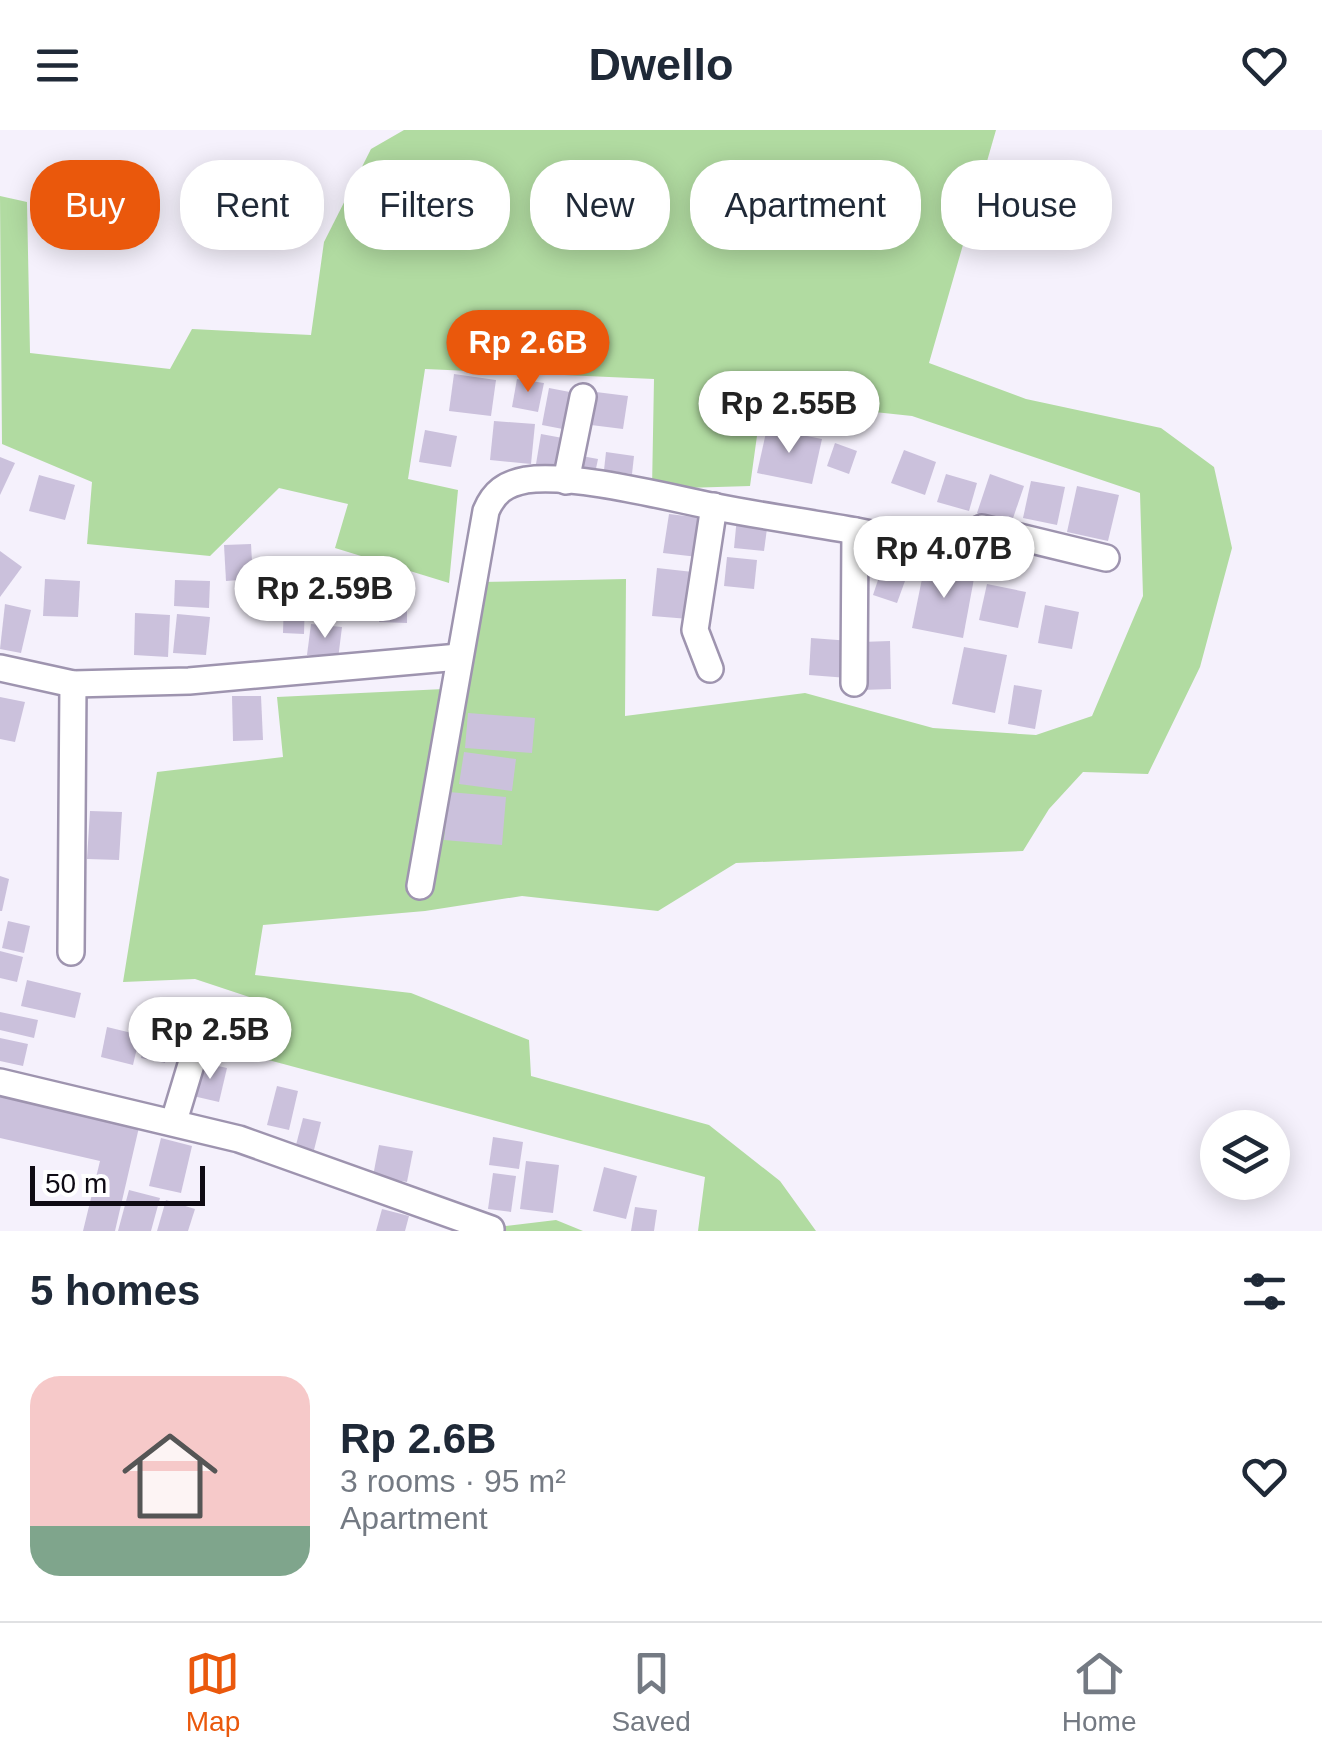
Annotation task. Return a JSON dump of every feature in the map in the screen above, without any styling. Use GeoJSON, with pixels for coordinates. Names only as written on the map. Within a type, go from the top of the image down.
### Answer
{"type":"FeatureCollection","features":[{"type":"Feature","properties":{"kind":"street"},"geometry":{"type":"LineString","coordinates":[[566,482],[583,397]]}},
{"type":"Feature","properties":{"kind":"street"},"geometry":{"type":"LineString","coordinates":[[420,886],[486,511],[494,493],[529,480],[566,482],[939,548],[982,528],[1106,558]]}},
{"type":"Feature","properties":{"kind":"street"},"geometry":{"type":"LineString","coordinates":[[710,670],[695,630],[714,506]]}},
{"type":"Feature","properties":{"kind":"street"},"geometry":{"type":"LineString","coordinates":[[854,683],[855,531]]}},
{"type":"Feature","properties":{"kind":"street"},"geometry":{"type":"LineString","coordinates":[[0,668],[73,684],[189,681],[459,657]]}},
{"type":"Feature","properties":{"kind":"street"},"geometry":{"type":"LineString","coordinates":[[70,952],[73,684]]}},
{"type":"Feature","properties":{"kind":"street"},"geometry":{"type":"LineString","coordinates":[[174,1121],[199,1038]]}},
{"type":"Feature","properties":{"kind":"street"},"geometry":{"type":"LineString","coordinates":[[0,1082],[239,1138],[492,1229]]}},
{"type":"Feature","properties":{"kind":"green space"},"geometry":{"type":"Polygon","coordinates":[[[404,130],[996,130],[987,160],[941,160],[941,250],[961,250],[929,363],[1026,399],[1161,428],[1214,467],[1232,548],[1200,667],[1148,774],[1083,772],[1049,809],[1023,851],[736,863],[658,911],[522,896],[425,911],[263,925],[255,975],[411,993],[529,1040],[531,1076],[709,1125],[780,1181],[816,1231],[698,1231],[705,1177],[261,1058],[273,1005],[195,979],[123,982],[157,772],[283,757],[277,697],[465,688],[480,582],[626,579],[625,716],[805,693],[933,728],[1036,735],[1092,716],[1143,596],[1140,493],[912,416],[762,400],[750,486],[652,489],[654,379],[425,369],[408,479],[458,490],[449,583],[335,548],[348,504],[279,488],[210,556],[87,544],[92,482],[2,444],[0,196],[27,202],[30,353],[170,369],[192,329],[311,335],[324,242],[344,202],[344,250],[510,250],[510,160],[365,160],[371,149],[404,130]]]}},
{"type":"Feature","properties":{"kind":"green space"},"geometry":{"type":"Polygon","coordinates":[[[556,1220],[583,1231],[465,1231],[556,1220]]]}},
{"type":"Feature","properties":{"kind":"building"},"geometry":{"type":"Polygon","coordinates":[[[454,374],[496,380],[491,416],[449,411],[454,374]]]}},
{"type":"Feature","properties":{"kind":"building"},"geometry":{"type":"Polygon","coordinates":[[[517,379],[544,383],[538,412],[512,407],[517,379]]]}},
{"type":"Feature","properties":{"kind":"building"},"geometry":{"type":"Polygon","coordinates":[[[549,388],[575,393],[568,430],[542,425],[549,388]]]}},
{"type":"Feature","properties":{"kind":"building"},"geometry":{"type":"Polygon","coordinates":[[[596,392],[628,396],[623,429],[591,425],[596,392]]]}},
{"type":"Feature","properties":{"kind":"building"},"geometry":{"type":"Polygon","coordinates":[[[494,421],[535,424],[531,464],[490,460],[494,421]]]}},
{"type":"Feature","properties":{"kind":"building"},"geometry":{"type":"Polygon","coordinates":[[[767,428],[822,439],[812,484],[757,473],[767,428]]]}},
{"type":"Feature","properties":{"kind":"building"},"geometry":{"type":"Polygon","coordinates":[[[425,430],[457,436],[451,467],[419,462],[425,430]]]}},
{"type":"Feature","properties":{"kind":"building"},"geometry":{"type":"Polygon","coordinates":[[[541,434],[568,439],[562,475],[535,470],[541,434]]]}},
{"type":"Feature","properties":{"kind":"building"},"geometry":{"type":"Polygon","coordinates":[[[835,443],[857,451],[849,474],[827,466],[835,443]]]}},
{"type":"Feature","properties":{"kind":"building"},"geometry":{"type":"Polygon","coordinates":[[[904,450],[936,462],[925,495],[891,483],[904,450]]]}},
{"type":"Feature","properties":{"kind":"building"},"geometry":{"type":"Polygon","coordinates":[[[606,452],[634,456],[632,474],[604,470],[606,452]]]}},
{"type":"Feature","properties":{"kind":"building"},"geometry":{"type":"Polygon","coordinates":[[[576,455],[598,459],[594,478],[573,474],[576,455]]]}},
{"type":"Feature","properties":{"kind":"building"},"geometry":{"type":"Polygon","coordinates":[[[0,457],[15,463],[0,495],[0,457]]]}},
{"type":"Feature","properties":{"kind":"building"},"geometry":{"type":"Polygon","coordinates":[[[946,474],[977,483],[969,511],[937,502],[946,474]]]}},
{"type":"Feature","properties":{"kind":"building"},"geometry":{"type":"Polygon","coordinates":[[[990,474],[1024,486],[1011,524],[977,513],[990,474]]]}},
{"type":"Feature","properties":{"kind":"building"},"geometry":{"type":"Polygon","coordinates":[[[39,475],[75,485],[65,520],[29,511],[39,475]]]}},
{"type":"Feature","properties":{"kind":"building"},"geometry":{"type":"Polygon","coordinates":[[[1031,481],[1065,487],[1057,525],[1023,518],[1031,481]]]}},
{"type":"Feature","properties":{"kind":"building"},"geometry":{"type":"Polygon","coordinates":[[[1077,486],[1119,495],[1108,541],[1067,532],[1077,486]]]}},
{"type":"Feature","properties":{"kind":"building"},"geometry":{"type":"Polygon","coordinates":[[[669,514],[703,518],[698,557],[663,553],[669,514]]]}},
{"type":"Feature","properties":{"kind":"building"},"geometry":{"type":"Polygon","coordinates":[[[737,517],[768,521],[764,551],[734,548],[737,517]]]}},
{"type":"Feature","properties":{"kind":"building"},"geometry":{"type":"Polygon","coordinates":[[[251,544],[253,579],[226,581],[224,545],[251,544]]]}},
{"type":"Feature","properties":{"kind":"building"},"geometry":{"type":"Polygon","coordinates":[[[889,547],[914,556],[897,603],[873,595],[889,547]]]}},
{"type":"Feature","properties":{"kind":"building"},"geometry":{"type":"Polygon","coordinates":[[[0,551],[22,567],[0,597],[0,551]]]}},
{"type":"Feature","properties":{"kind":"building"},"geometry":{"type":"Polygon","coordinates":[[[727,557],[757,560],[754,589],[724,586],[727,557]]]}},
{"type":"Feature","properties":{"kind":"building"},"geometry":{"type":"Polygon","coordinates":[[[925,564],[975,573],[963,638],[912,628],[925,564]]]}},
{"type":"Feature","properties":{"kind":"building"},"geometry":{"type":"Polygon","coordinates":[[[657,568],[693,572],[689,619],[652,616],[657,568]]]}},
{"type":"Feature","properties":{"kind":"building"},"geometry":{"type":"Polygon","coordinates":[[[45,579],[80,581],[78,617],[43,616],[45,579]]]}},
{"type":"Feature","properties":{"kind":"building"},"geometry":{"type":"Polygon","coordinates":[[[175,580],[210,581],[209,608],[174,606],[175,580]]]}},
{"type":"Feature","properties":{"kind":"building"},"geometry":{"type":"Polygon","coordinates":[[[334,581],[371,583],[368,621],[332,619],[334,581]]]}},
{"type":"Feature","properties":{"kind":"building"},"geometry":{"type":"Polygon","coordinates":[[[987,584],[1026,592],[1018,628],[979,620],[987,584]]]}},
{"type":"Feature","properties":{"kind":"building"},"geometry":{"type":"Polygon","coordinates":[[[379,585],[407,586],[407,623],[379,622],[379,585]]]}},
{"type":"Feature","properties":{"kind":"building"},"geometry":{"type":"Polygon","coordinates":[[[284,599],[305,599],[304,634],[283,633],[284,599]]]}},
{"type":"Feature","properties":{"kind":"building"},"geometry":{"type":"Polygon","coordinates":[[[5,604],[31,610],[21,653],[0,649],[5,604]]]}},
{"type":"Feature","properties":{"kind":"building"},"geometry":{"type":"Polygon","coordinates":[[[1045,605],[1079,612],[1072,649],[1038,643],[1045,605]]]}},
{"type":"Feature","properties":{"kind":"building"},"geometry":{"type":"Polygon","coordinates":[[[135,613],[170,615],[168,657],[134,655],[135,613]]]}},
{"type":"Feature","properties":{"kind":"building"},"geometry":{"type":"Polygon","coordinates":[[[177,614],[210,617],[206,655],[173,653],[177,614]]]}},
{"type":"Feature","properties":{"kind":"building"},"geometry":{"type":"Polygon","coordinates":[[[311,624],[342,627],[338,659],[307,655],[311,624]]]}},
{"type":"Feature","properties":{"kind":"building"},"geometry":{"type":"Polygon","coordinates":[[[811,638],[851,641],[848,678],[809,675],[811,638]]]}},
{"type":"Feature","properties":{"kind":"building"},"geometry":{"type":"Polygon","coordinates":[[[890,641],[891,689],[862,690],[861,642],[890,641]]]}},
{"type":"Feature","properties":{"kind":"building"},"geometry":{"type":"Polygon","coordinates":[[[964,647],[1007,655],[995,713],[952,704],[964,647]]]}},
{"type":"Feature","properties":{"kind":"building"},"geometry":{"type":"Polygon","coordinates":[[[1014,685],[1042,690],[1035,729],[1008,724],[1014,685]]]}},
{"type":"Feature","properties":{"kind":"building"},"geometry":{"type":"Polygon","coordinates":[[[232,696],[261,696],[263,740],[233,741],[232,696]]]}},
{"type":"Feature","properties":{"kind":"building"},"geometry":{"type":"Polygon","coordinates":[[[0,697],[25,702],[15,742],[0,739],[0,697]]]}},
{"type":"Feature","properties":{"kind":"building"},"geometry":{"type":"Polygon","coordinates":[[[468,713],[535,718],[532,753],[465,748],[468,713]]]}},
{"type":"Feature","properties":{"kind":"building"},"geometry":{"type":"Polygon","coordinates":[[[464,752],[516,759],[512,791],[459,784],[464,752]]]}},
{"type":"Feature","properties":{"kind":"building"},"geometry":{"type":"Polygon","coordinates":[[[449,792],[506,797],[502,845],[444,840],[449,792]]]}},
{"type":"Feature","properties":{"kind":"building"},"geometry":{"type":"Polygon","coordinates":[[[90,811],[122,812],[119,860],[87,859],[90,811]]]}},
{"type":"Feature","properties":{"kind":"building"},"geometry":{"type":"Polygon","coordinates":[[[0,876],[9,879],[2,911],[0,911],[0,876]]]}},
{"type":"Feature","properties":{"kind":"building"},"geometry":{"type":"Polygon","coordinates":[[[8,921],[30,926],[24,953],[2,948],[8,921]]]}},
{"type":"Feature","properties":{"kind":"building"},"geometry":{"type":"Polygon","coordinates":[[[0,951],[23,957],[17,982],[0,978],[0,951]]]}},
{"type":"Feature","properties":{"kind":"building"},"geometry":{"type":"Polygon","coordinates":[[[27,980],[81,993],[75,1018],[21,1006],[27,980]]]}},
{"type":"Feature","properties":{"kind":"building"},"geometry":{"type":"Polygon","coordinates":[[[0,1012],[38,1020],[34,1038],[0,1030],[0,1012]]]}},
{"type":"Feature","properties":{"kind":"building"},"geometry":{"type":"Polygon","coordinates":[[[107,1027],[140,1035],[133,1065],[101,1057],[107,1027]]]}},
{"type":"Feature","properties":{"kind":"building"},"geometry":{"type":"Polygon","coordinates":[[[148,1031],[171,1036],[165,1063],[141,1058],[148,1031]]]}},
{"type":"Feature","properties":{"kind":"building"},"geometry":{"type":"Polygon","coordinates":[[[0,1038],[28,1044],[23,1066],[0,1061],[0,1038]]]}},
{"type":"Feature","properties":{"kind":"building"},"geometry":{"type":"Polygon","coordinates":[[[200,1062],[227,1068],[219,1102],[193,1096],[200,1062]]]}},
{"type":"Feature","properties":{"kind":"building"},"geometry":{"type":"Polygon","coordinates":[[[277,1086],[298,1091],[289,1130],[267,1125],[277,1086]]]}},
{"type":"Feature","properties":{"kind":"building"},"geometry":{"type":"Polygon","coordinates":[[[0,1090],[140,1123],[115,1231],[83,1231],[100,1161],[0,1138],[0,1090]]]}},
{"type":"Feature","properties":{"kind":"building"},"geometry":{"type":"Polygon","coordinates":[[[303,1118],[321,1122],[314,1150],[296,1145],[303,1118]]]}},
{"type":"Feature","properties":{"kind":"building"},"geometry":{"type":"Polygon","coordinates":[[[493,1137],[523,1142],[519,1169],[489,1165],[493,1137]]]}},
{"type":"Feature","properties":{"kind":"building"},"geometry":{"type":"Polygon","coordinates":[[[161,1138],[192,1146],[181,1193],[149,1186],[161,1138]]]}},
{"type":"Feature","properties":{"kind":"building"},"geometry":{"type":"Polygon","coordinates":[[[379,1145],[413,1151],[407,1182],[373,1176],[379,1145]]]}},
{"type":"Feature","properties":{"kind":"building"},"geometry":{"type":"Polygon","coordinates":[[[526,1161],[559,1165],[553,1213],[520,1209],[526,1161]]]}},
{"type":"Feature","properties":{"kind":"building"},"geometry":{"type":"Polygon","coordinates":[[[604,1167],[637,1176],[626,1219],[593,1211],[604,1167]]]}},
{"type":"Feature","properties":{"kind":"building"},"geometry":{"type":"Polygon","coordinates":[[[493,1173],[516,1176],[511,1212],[488,1209],[493,1173]]]}},
{"type":"Feature","properties":{"kind":"building"},"geometry":{"type":"Polygon","coordinates":[[[129,1190],[160,1198],[151,1231],[118,1231],[129,1190]]]}},
{"type":"Feature","properties":{"kind":"building"},"geometry":{"type":"Polygon","coordinates":[[[166,1200],[195,1209],[188,1231],[157,1231],[166,1200]]]}},
{"type":"Feature","properties":{"kind":"building"},"geometry":{"type":"Polygon","coordinates":[[[635,1207],[657,1210],[654,1231],[631,1231],[635,1207]]]}},
{"type":"Feature","properties":{"kind":"building"},"geometry":{"type":"Polygon","coordinates":[[[382,1209],[409,1216],[405,1231],[376,1231],[382,1209]]]}}]}
